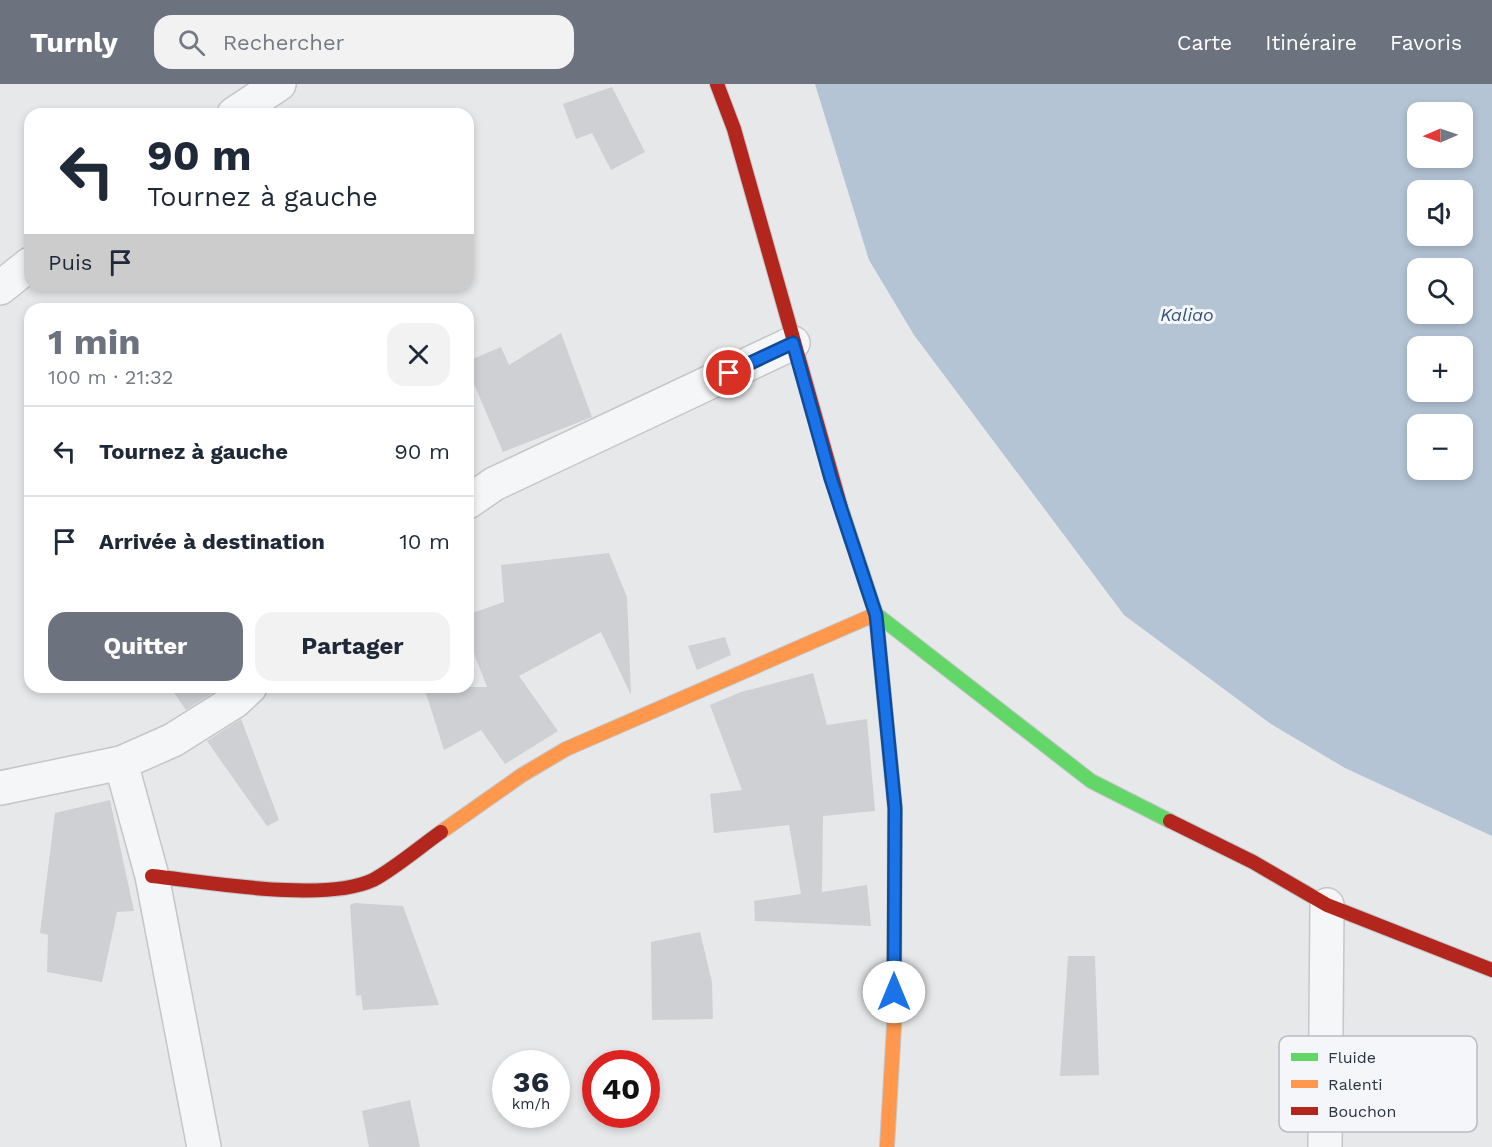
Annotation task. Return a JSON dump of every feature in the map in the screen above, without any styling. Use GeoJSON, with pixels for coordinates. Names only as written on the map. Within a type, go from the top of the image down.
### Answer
{"type":"FeatureCollection","features":[{"type":"Feature","properties":{"kind":"street"},"geometry":{"type":"LineString","coordinates":[[243,108],[279,84]]}},
{"type":"Feature","properties":{"kind":"street"},"geometry":{"type":"LineString","coordinates":[[717,84],[734,129],[831,479],[876,615],[895,808],[894,1038],[887,1147]]}},
{"type":"Feature","properties":{"kind":"street"},"geometry":{"type":"LineString","coordinates":[[0,288],[24,269]]}},
{"type":"Feature","properties":{"kind":"street"},"geometry":{"type":"LineString","coordinates":[[474,498],[495,484],[793,343]]}},
{"type":"Feature","properties":{"kind":"street"},"geometry":{"type":"LineString","coordinates":[[152,876],[309,891],[347,888],[372,880],[522,775],[566,749],[681,697],[876,615]]}},
{"type":"Feature","properties":{"kind":"street"},"geometry":{"type":"LineString","coordinates":[[876,615],[1091,781],[1253,862],[1327,905],[1492,970]]}},
{"type":"Feature","properties":{"kind":"street"},"geometry":{"type":"LineString","coordinates":[[0,788],[121,764],[173,740],[243,693]]}},
{"type":"Feature","properties":{"kind":"street"},"geometry":{"type":"LineString","coordinates":[[121,764],[152,876],[204,1147]]}},
{"type":"Feature","properties":{"kind":"street"},"geometry":{"type":"LineString","coordinates":[[1326,1036],[1327,905]]}},
{"type":"Feature","properties":{"kind":"street"},"geometry":{"type":"LineString","coordinates":[[1325,1132],[1325,1147]]}},
{"type":"Feature","properties":{"kind":"water","name":"Kaliao"},"geometry":{"type":"Polygon","coordinates":[[[815,84],[1492,84],[1492,836],[1345,768],[1271,724],[1124,615],[914,335],[869,260],[815,84]]]}},
{"type":"Feature","properties":{"kind":"building"},"geometry":{"type":"Polygon","coordinates":[[[612,87],[645,152],[611,170],[592,133],[576,139],[563,104],[612,87]]]}},
{"type":"Feature","properties":{"kind":"building"},"geometry":{"type":"Polygon","coordinates":[[[561,333],[592,417],[503,452],[474,384],[474,358],[501,347],[509,365],[561,333]]]}},
{"type":"Feature","properties":{"kind":"building"},"geometry":{"type":"Polygon","coordinates":[[[609,553],[627,597],[631,695],[601,632],[519,676],[558,731],[505,764],[481,730],[444,750],[426,693],[474,693],[474,687],[487,687],[474,653],[474,611],[504,602],[501,565],[609,553]]]}},
{"type":"Feature","properties":{"kind":"building"},"geometry":{"type":"Polygon","coordinates":[[[725,637],[731,655],[697,670],[688,646],[725,637]]]}},
{"type":"Feature","properties":{"kind":"building"},"geometry":{"type":"Polygon","coordinates":[[[813,673],[827,725],[867,719],[875,811],[823,816],[822,892],[867,885],[871,926],[755,921],[754,901],[801,894],[789,825],[714,833],[710,794],[742,790],[710,705],[741,692],[813,673]]]}},
{"type":"Feature","properties":{"kind":"building"},"geometry":{"type":"Polygon","coordinates":[[[174,693],[213,693],[186,710],[174,693]]]}},
{"type":"Feature","properties":{"kind":"building"},"geometry":{"type":"Polygon","coordinates":[[[241,719],[279,820],[267,826],[207,741],[241,719]]]}},
{"type":"Feature","properties":{"kind":"building"},"geometry":{"type":"Polygon","coordinates":[[[110,800],[134,911],[117,912],[102,982],[47,972],[48,935],[40,933],[55,813],[110,800]]]}},
{"type":"Feature","properties":{"kind":"building"},"geometry":{"type":"Polygon","coordinates":[[[355,903],[403,906],[439,1005],[363,1010],[361,995],[356,996],[350,905],[355,903]]]}},
{"type":"Feature","properties":{"kind":"building"},"geometry":{"type":"Polygon","coordinates":[[[700,932],[712,982],[713,1019],[652,1020],[651,942],[700,932]]]}},
{"type":"Feature","properties":{"kind":"building"},"geometry":{"type":"Polygon","coordinates":[[[1068,956],[1095,956],[1099,1075],[1060,1076],[1068,956]]]}},
{"type":"Feature","properties":{"kind":"building"},"geometry":{"type":"Polygon","coordinates":[[[410,1100],[420,1147],[369,1147],[362,1111],[410,1100]]]}},
{"type":"Feature","properties":{"kind":"traffic: fast"},"geometry":{"type":"LineString","coordinates":[[841,508],[876,614],[895,808],[894,1026]]}},
{"type":"Feature","properties":{"kind":"traffic: fast"},"geometry":{"type":"LineString","coordinates":[[876,614],[1091,781],[1170,821]]}},
{"type":"Feature","properties":{"kind":"traffic: slow"},"geometry":{"type":"LineString","coordinates":[[441,832],[522,775],[566,749],[876,614]]}},
{"type":"Feature","properties":{"kind":"traffic: slow"},"geometry":{"type":"LineString","coordinates":[[887,1147],[894,1026]]}},
{"type":"Feature","properties":{"kind":"traffic: jam"},"geometry":{"type":"LineString","coordinates":[[717,84],[734,129],[841,508]]}},
{"type":"Feature","properties":{"kind":"traffic: jam"},"geometry":{"type":"LineString","coordinates":[[1170,821],[1253,862],[1327,905],[1492,970]]}},
{"type":"Feature","properties":{"kind":"traffic: jam"},"geometry":{"type":"LineString","coordinates":[[152,876],[265,889],[326,890],[352,887],[373,880],[441,832]]}},
{"type":"Feature","properties":{"kind":"route"},"geometry":{"type":"LineString","coordinates":[[729,373],[793,343],[831,479],[876,615],[895,808],[894,992]]}}]}
